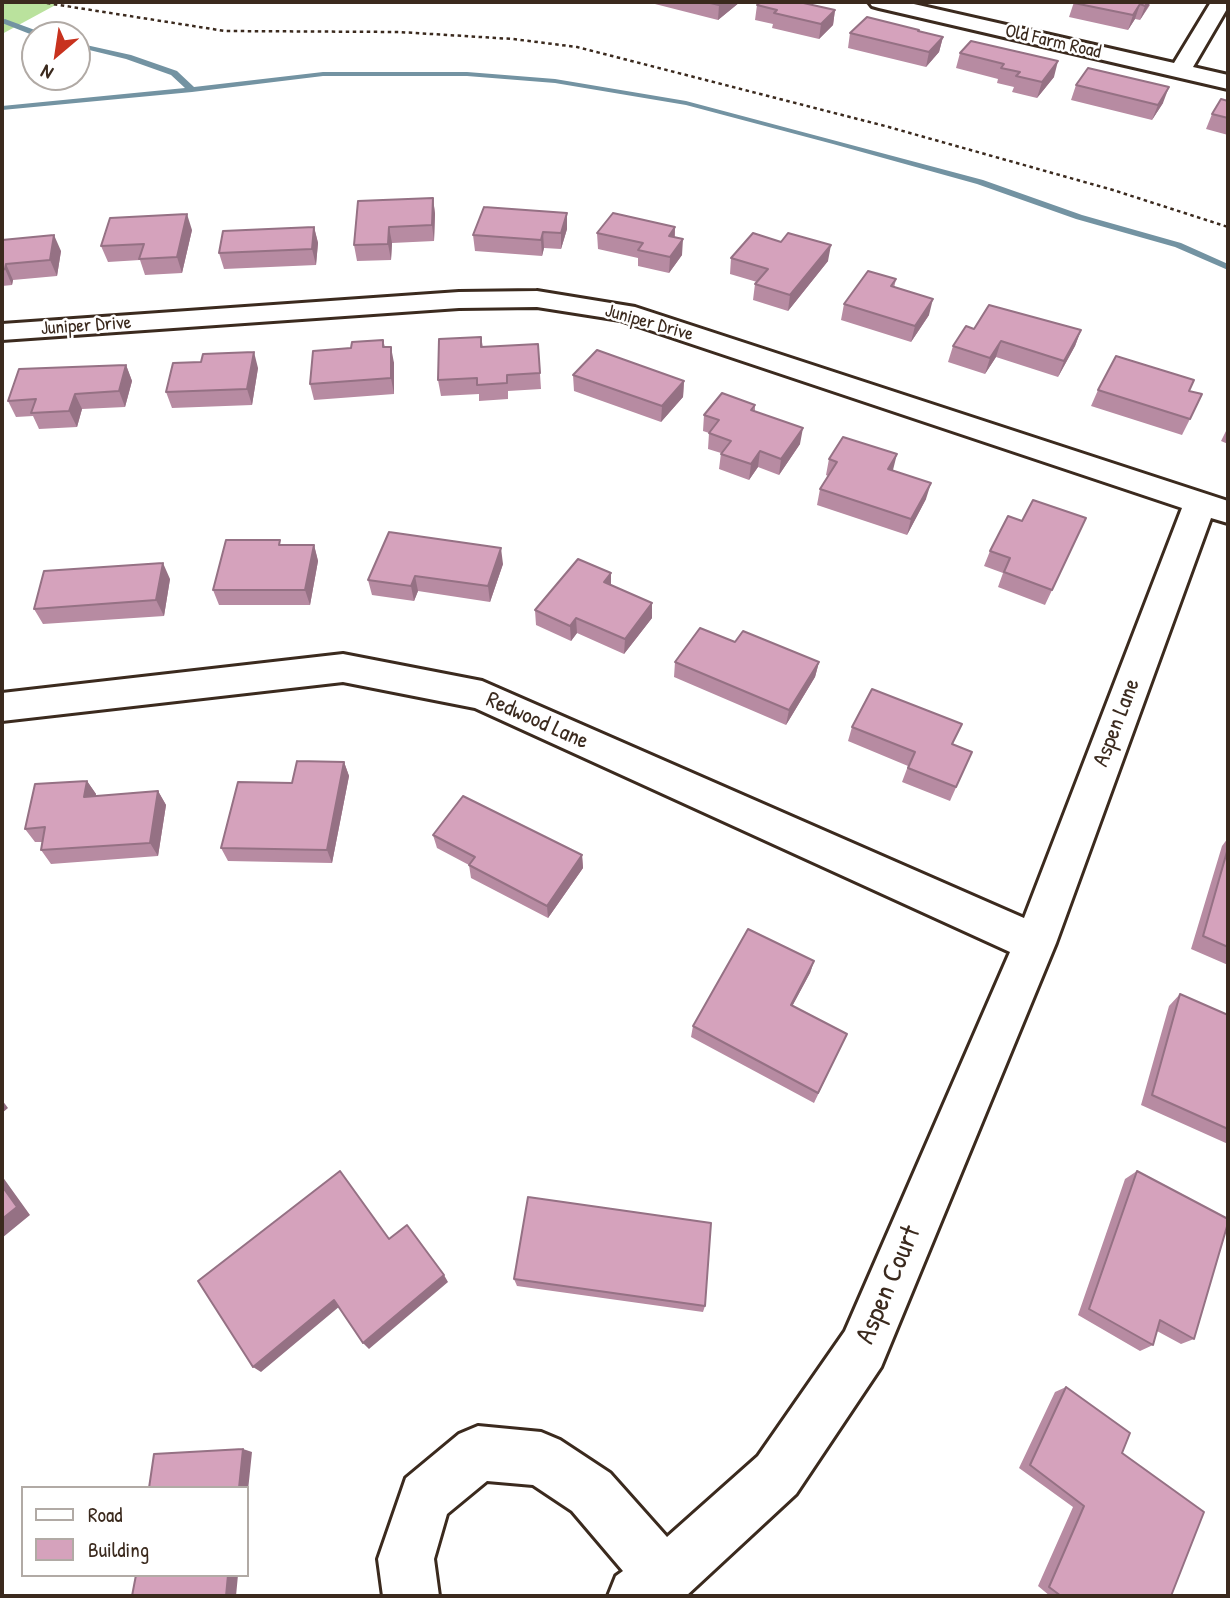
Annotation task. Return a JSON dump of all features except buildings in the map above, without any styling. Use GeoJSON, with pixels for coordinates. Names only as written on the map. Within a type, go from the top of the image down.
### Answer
{"type":"FeatureCollection","features":[{"type":"Feature","properties":{"kind":"street","name":"Old Farm Road"},"geometry":{"type":"LineString","coordinates":[[879,2],[1228,82]]}},
{"type":"Feature","properties":{"kind":"street"},"geometry":{"type":"LineString","coordinates":[[1180,71],[1221,2]]}},
{"type":"Feature","properties":{"kind":"street","name":"Juniper Drive"},"geometry":{"type":"LineString","coordinates":[[2,332],[459,300],[537,299],[625,313],[1214,508]]}},
{"type":"Feature","properties":{"kind":"street","name":"Aspen Lane"},"geometry":{"type":"LineString","coordinates":[[1035,943],[1214,508]]}},
{"type":"Feature","properties":{"kind":"street","name":"Redwood Lane"},"geometry":{"type":"LineString","coordinates":[[2,707],[343,668],[482,695],[1035,943]]}},
{"type":"Feature","properties":{"kind":"street","name":"Aspen Court"},"geometry":{"type":"LineString","coordinates":[[411,1596],[406,1559],[425,1497],[478,1453],[541,1459],[591,1492],[651,1586],[777,1475],[863,1349],[1035,943]]}},
{"type":"Feature","properties":{"kind":"path"},"geometry":{"type":"LineString","coordinates":[[40,2],[225,31],[398,32],[513,39],[578,47],[898,130],[1114,190],[1228,227]]}},
{"type":"Feature","properties":{"kind":"green space"},"geometry":{"type":"Polygon","coordinates":[[[2,2],[61,2],[26,21],[21,21],[21,24],[2,34],[2,2]]]}},
{"type":"Feature","properties":{"kind":"waterway"},"geometry":{"type":"LineString","coordinates":[[5,21],[21,27]]}},
{"type":"Feature","properties":{"kind":"waterway"},"geometry":{"type":"LineString","coordinates":[[91,48],[128,57],[174,73],[192,90]]}},
{"type":"Feature","properties":{"kind":"waterway"},"geometry":{"type":"LineString","coordinates":[[192,90],[323,74],[467,74],[555,81],[686,103],[980,182],[1079,217],[1178,245],[1228,267]]}},
{"type":"Feature","properties":{"kind":"waterway"},"geometry":{"type":"LineString","coordinates":[[2,108],[192,90]]}}]}
